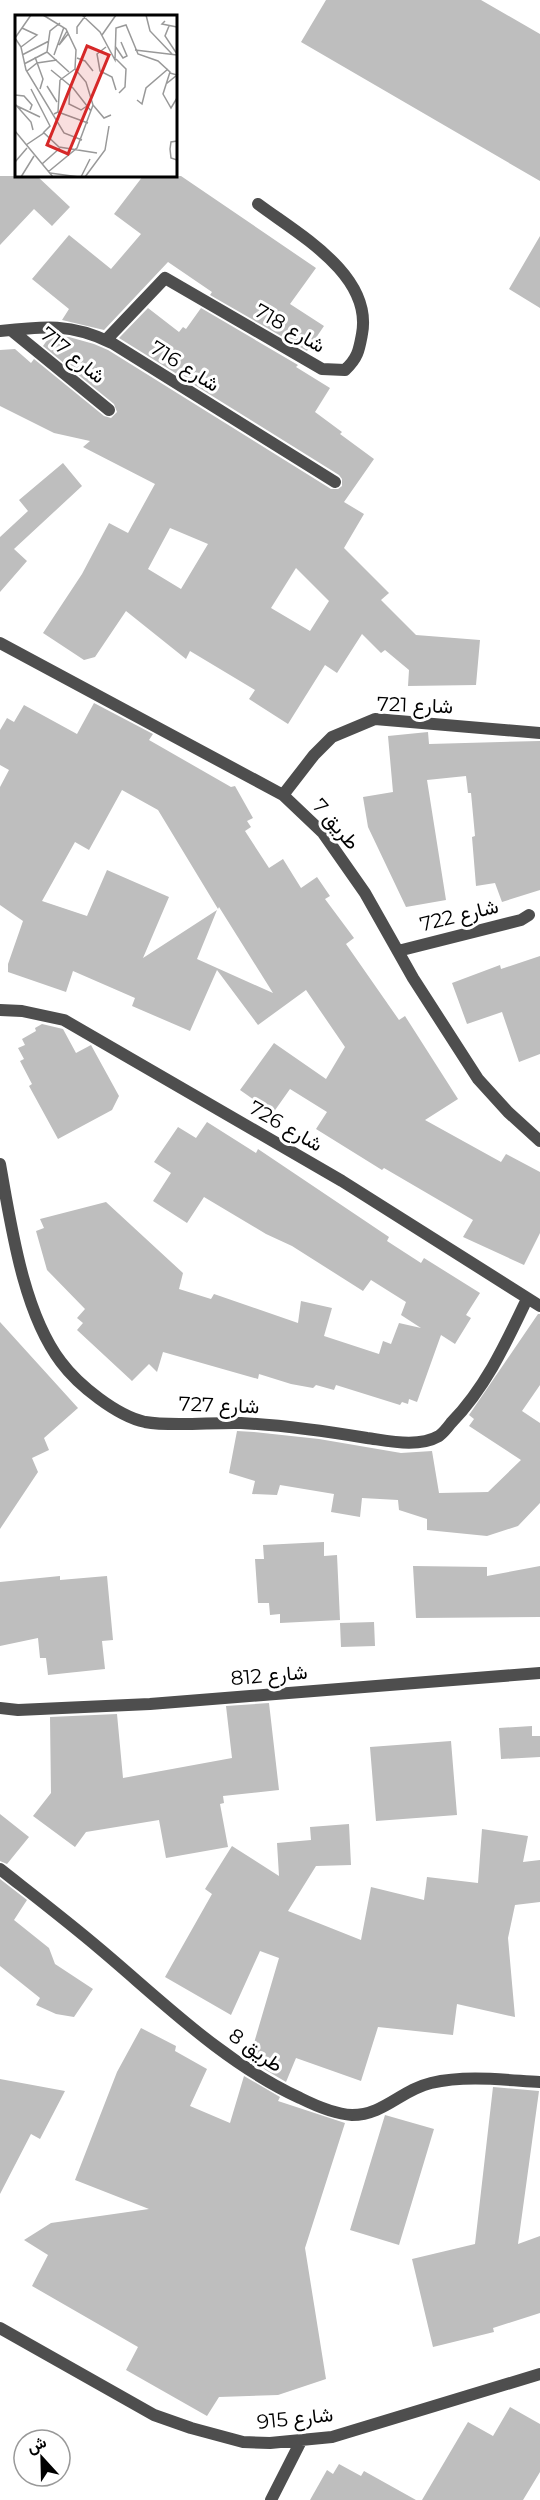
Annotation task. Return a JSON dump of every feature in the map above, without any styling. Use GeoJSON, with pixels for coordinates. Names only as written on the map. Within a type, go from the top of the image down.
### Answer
{"type":"FeatureCollection","features":[{"type":"Feature","properties":{"kind":"street","name":"شارع 718"},"geometry":{"type":"LineString","coordinates":[[106,340],[165,278],[322,369],[345,370],[356,361],[365,319],[360,298],[331,258],[258,204]]}},
{"type":"Feature","properties":{"kind":"street","name":"شارع 716"},"geometry":{"type":"LineString","coordinates":[[6,331],[34,327],[71,328],[91,333],[106,340],[335,482]]}},
{"type":"Feature","properties":{"kind":"street","name":"شارع 717"},"geometry":{"type":"LineString","coordinates":[[6,331],[109,410]]}},
{"type":"Feature","properties":{"kind":"street","name":"7 طريق"},"geometry":{"type":"LineString","coordinates":[[0,643],[283,795],[323,833],[366,893],[398,951],[478,1079],[540,1142]]}},
{"type":"Feature","properties":{"kind":"street","name":"شارع 721"},"geometry":{"type":"LineString","coordinates":[[283,795],[314,755],[332,737],[375,719],[540,733]]}},
{"type":"Feature","properties":{"kind":"street","name":"شارع 722"},"geometry":{"type":"LineString","coordinates":[[398,951],[521,920],[529,915]]}},
{"type":"Feature","properties":{"kind":"street","name":"شارع 726"},"geometry":{"type":"LineString","coordinates":[[0,1010],[22,1011],[64,1020],[342,1181],[540,1306]]}},
{"type":"Feature","properties":{"kind":"street","name":"شارع 727"},"geometry":{"type":"LineString","coordinates":[[0,1164],[12,1228],[34,1313],[46,1338],[61,1363],[85,1387],[113,1408],[145,1422],[241,1423],[392,1441],[414,1443],[428,1440],[439,1435],[461,1413],[495,1365],[527,1299]]}},
{"type":"Feature","properties":{"kind":"street","name":"شارع 812"},"geometry":{"type":"LineString","coordinates":[[0,1708],[18,1710],[150,1704],[540,1673]]}},
{"type":"Feature","properties":{"kind":"street","name":"طريق 8"},"geometry":{"type":"LineString","coordinates":[[0,1869],[256,2077],[314,2105],[350,2115],[372,2113],[414,2089],[429,2084],[463,2080],[540,2082]]}},
{"type":"Feature","properties":{"kind":"street","name":"شارع 915"},"geometry":{"type":"LineString","coordinates":[[0,2328],[154,2415],[243,2442],[301,2441],[332,2437],[540,2374]]}},
{"type":"Feature","properties":{"kind":"street"},"geometry":{"type":"LineString","coordinates":[[271,2500],[301,2441]]}},
{"type":"Feature","properties":{"kind":"building"},"geometry":{"type":"Polygon","coordinates":[[[326,0],[481,0],[540,34],[540,181],[301,42],[326,0]]]}},
{"type":"Feature","properties":{"kind":"building"},"geometry":{"type":"Polygon","coordinates":[[[0,176],[38,177],[70,207],[52,226],[34,209],[0,245],[0,176]]]}},
{"type":"Feature","properties":{"kind":"building"},"geometry":{"type":"Polygon","coordinates":[[[181,176],[316,268],[290,304],[324,326],[307,351],[210,295],[212,292],[168,262],[104,330],[62,320],[69,309],[32,279],[69,235],[111,269],[141,234],[114,214],[142,177],[181,176]]]}},
{"type":"Feature","properties":{"kind":"building"},"geometry":{"type":"Polygon","coordinates":[[[540,236],[540,308],[509,289],[540,236]]]}},
{"type":"Feature","properties":{"kind":"building"},"geometry":{"type":"Polygon","coordinates":[[[148,308],[179,332],[183,327],[186,329],[201,308],[298,365],[296,367],[330,388],[315,412],[374,459],[344,502],[364,514],[344,548],[389,593],[381,600],[416,635],[480,640],[476,685],[408,686],[409,670],[385,650],[381,653],[362,634],[337,673],[325,665],[288,724],[249,699],[255,690],[190,651],[186,659],[126,611],[95,657],[84,660],[43,633],[82,574],[109,523],[128,533],[155,484],[83,447],[90,441],[54,433],[0,406],[0,350],[15,349],[31,363],[34,359],[104,416],[111,418],[117,412],[114,404],[43,346],[50,336],[69,337],[94,344],[108,350],[331,489],[338,489],[342,486],[342,479],[339,475],[119,338],[148,308]],[[170,528],[148,569],[181,589],[208,544],[170,528]],[[296,568],[271,608],[310,631],[329,601],[296,568]]]}},
{"type":"Feature","properties":{"kind":"building"},"geometry":{"type":"Polygon","coordinates":[[[63,463],[82,486],[14,549],[27,561],[0,592],[0,537],[28,511],[19,500],[63,463]]]}},
{"type":"Feature","properties":{"kind":"building"},"geometry":{"type":"Polygon","coordinates":[[[94,703],[153,734],[149,740],[231,787],[235,786],[253,818],[247,821],[251,827],[245,831],[269,868],[283,859],[301,888],[317,877],[330,896],[325,899],[354,938],[346,944],[399,1020],[405,1016],[458,1099],[425,1120],[501,1162],[506,1154],[540,1172],[540,1233],[524,1265],[463,1237],[473,1220],[384,1168],[382,1170],[316,1129],[327,1112],[290,1089],[273,1113],[240,1090],[274,1043],[326,1079],[345,1047],[306,990],[258,1025],[217,970],[190,1031],[132,1006],[135,998],[73,971],[66,992],[8,972],[8,964],[23,921],[0,905],[0,787],[9,770],[0,765],[0,730],[7,718],[14,722],[24,705],[77,734],[94,703]],[[122,790],[89,850],[75,842],[42,901],[87,916],[107,870],[169,897],[143,958],[217,910],[197,959],[273,993],[219,907],[218,909],[158,810],[122,790]]]}},
{"type":"Feature","properties":{"kind":"building"},"geometry":{"type":"Polygon","coordinates":[[[428,732],[429,744],[540,741],[540,890],[502,902],[495,883],[476,886],[472,837],[475,836],[471,793],[468,793],[466,776],[427,780],[446,900],[406,907],[368,827],[363,797],[393,792],[388,736],[428,732]]]}},
{"type":"Feature","properties":{"kind":"building"},"geometry":{"type":"Polygon","coordinates":[[[540,956],[540,1054],[519,1062],[502,1012],[467,1024],[452,983],[500,965],[501,969],[540,956]]]}},
{"type":"Feature","properties":{"kind":"building"},"geometry":{"type":"Polygon","coordinates":[[[42,1024],[63,1029],[76,1053],[91,1045],[119,1096],[112,1110],[58,1139],[29,1086],[32,1084],[20,1061],[24,1059],[18,1048],[25,1045],[22,1039],[36,1031],[35,1028],[42,1024]]]}},
{"type":"Feature","properties":{"kind":"building"},"geometry":{"type":"Polygon","coordinates":[[[207,1122],[256,1153],[258,1149],[389,1237],[387,1241],[421,1263],[424,1258],[480,1293],[466,1315],[471,1318],[455,1344],[441,1335],[417,1402],[409,1399],[408,1404],[402,1402],[400,1405],[336,1385],[334,1390],[316,1385],[313,1388],[291,1384],[259,1374],[258,1379],[163,1352],[157,1372],[149,1364],[132,1381],[77,1330],[83,1323],[77,1318],[85,1309],[47,1270],[36,1231],[44,1228],[40,1219],[106,1202],[183,1273],[179,1289],[211,1299],[214,1294],[298,1323],[301,1301],[332,1308],[324,1336],[379,1354],[383,1341],[391,1344],[399,1323],[421,1328],[401,1315],[406,1302],[371,1280],[363,1291],[292,1246],[266,1234],[204,1197],[187,1223],[153,1201],[171,1173],[154,1162],[178,1127],[196,1138],[207,1122]]]}},
{"type":"Feature","properties":{"kind":"building"},"geometry":{"type":"Polygon","coordinates":[[[540,1314],[540,1385],[522,1411],[540,1423],[540,1503],[518,1526],[487,1536],[427,1530],[427,1519],[399,1510],[398,1500],[362,1498],[360,1517],[331,1512],[334,1494],[280,1485],[277,1495],[252,1494],[255,1481],[229,1473],[237,1431],[254,1432],[319,1439],[401,1453],[432,1451],[439,1493],[488,1492],[521,1460],[469,1426],[474,1419],[469,1415],[540,1314]]]}},
{"type":"Feature","properties":{"kind":"building"},"geometry":{"type":"Polygon","coordinates":[[[0,1322],[78,1408],[44,1438],[49,1450],[32,1458],[38,1472],[0,1529],[0,1322]]]}},
{"type":"Feature","properties":{"kind":"building"},"geometry":{"type":"Polygon","coordinates":[[[324,1542],[324,1556],[337,1555],[340,1620],[280,1623],[280,1614],[270,1615],[269,1603],[258,1603],[255,1559],[264,1559],[263,1545],[324,1542]]]}},
{"type":"Feature","properties":{"kind":"building"},"geometry":{"type":"Polygon","coordinates":[[[413,1566],[487,1567],[487,1576],[540,1566],[540,1617],[416,1618],[413,1566]]]}},
{"type":"Feature","properties":{"kind":"building"},"geometry":{"type":"Polygon","coordinates":[[[60,1576],[60,1580],[107,1576],[113,1640],[102,1641],[105,1669],[48,1675],[46,1658],[40,1658],[38,1638],[0,1646],[0,1582],[60,1576]]]}},
{"type":"Feature","properties":{"kind":"building"},"geometry":{"type":"Polygon","coordinates":[[[374,1622],[375,1646],[341,1647],[340,1623],[374,1622]]]}},
{"type":"Feature","properties":{"kind":"building"},"geometry":{"type":"Polygon","coordinates":[[[269,1703],[279,1790],[223,1796],[224,1803],[220,1804],[228,1847],[166,1858],[159,1820],[86,1832],[75,1847],[33,1816],[51,1793],[50,1717],[117,1714],[123,1778],[232,1758],[226,1706],[269,1703]]]}},
{"type":"Feature","properties":{"kind":"building"},"geometry":{"type":"Polygon","coordinates":[[[532,1726],[532,1736],[540,1736],[540,1757],[501,1759],[499,1728],[532,1726]]]}},
{"type":"Feature","properties":{"kind":"building"},"geometry":{"type":"Polygon","coordinates":[[[451,1741],[457,1815],[376,1821],[370,1747],[451,1741]]]}},
{"type":"Feature","properties":{"kind":"building"},"geometry":{"type":"Polygon","coordinates":[[[0,1814],[29,1837],[7,1864],[0,1861],[0,1814]]]}},
{"type":"Feature","properties":{"kind":"building"},"geometry":{"type":"Polygon","coordinates":[[[349,1824],[351,1865],[316,1866],[288,1911],[361,1940],[371,1887],[424,1900],[427,1877],[478,1883],[482,1829],[528,1836],[523,1862],[540,1860],[540,1902],[515,1905],[508,1938],[515,2017],[457,2004],[453,2035],[378,2027],[361,2081],[296,2058],[286,2082],[249,2060],[279,1958],[260,1951],[231,2015],[165,1977],[212,1894],[205,1889],[232,1846],[279,1876],[277,1843],[311,1840],[310,1827],[349,1824]]]}},
{"type":"Feature","properties":{"kind":"building"},"geometry":{"type":"Polygon","coordinates":[[[0,1879],[27,1900],[14,1920],[49,1948],[55,1964],[93,1989],[74,2017],[56,2014],[36,2005],[40,1998],[0,1966],[0,1879]]]}},
{"type":"Feature","properties":{"kind":"building"},"geometry":{"type":"Polygon","coordinates":[[[141,2028],[176,2046],[175,2051],[207,2069],[190,2106],[230,2123],[244,2076],[280,2097],[278,2101],[345,2123],[305,2248],[326,2379],[278,2395],[219,2397],[207,2416],[126,2370],[138,2347],[32,2286],[48,2255],[24,2240],[51,2223],[149,2209],[75,2180],[117,2072],[141,2028]]]}},
{"type":"Feature","properties":{"kind":"building"},"geometry":{"type":"Polygon","coordinates":[[[0,2079],[65,2091],[40,2139],[31,2134],[0,2194],[0,2079]]]}},
{"type":"Feature","properties":{"kind":"building"},"geometry":{"type":"Polygon","coordinates":[[[493,2087],[539,2091],[518,2244],[540,2236],[540,2313],[493,2328],[494,2332],[433,2347],[412,2259],[475,2244],[493,2087]]]}},
{"type":"Feature","properties":{"kind":"building"},"geometry":{"type":"Polygon","coordinates":[[[385,2115],[434,2129],[399,2245],[350,2230],[385,2115]]]}},
{"type":"Feature","properties":{"kind":"building"},"geometry":{"type":"Polygon","coordinates":[[[510,2407],[540,2424],[540,2472],[523,2500],[422,2500],[468,2422],[493,2436],[510,2407]]]}},
{"type":"Feature","properties":{"kind":"building"},"geometry":{"type":"Polygon","coordinates":[[[339,2464],[361,2476],[364,2471],[416,2500],[310,2500],[327,2470],[333,2474],[339,2464]]]}}]}
